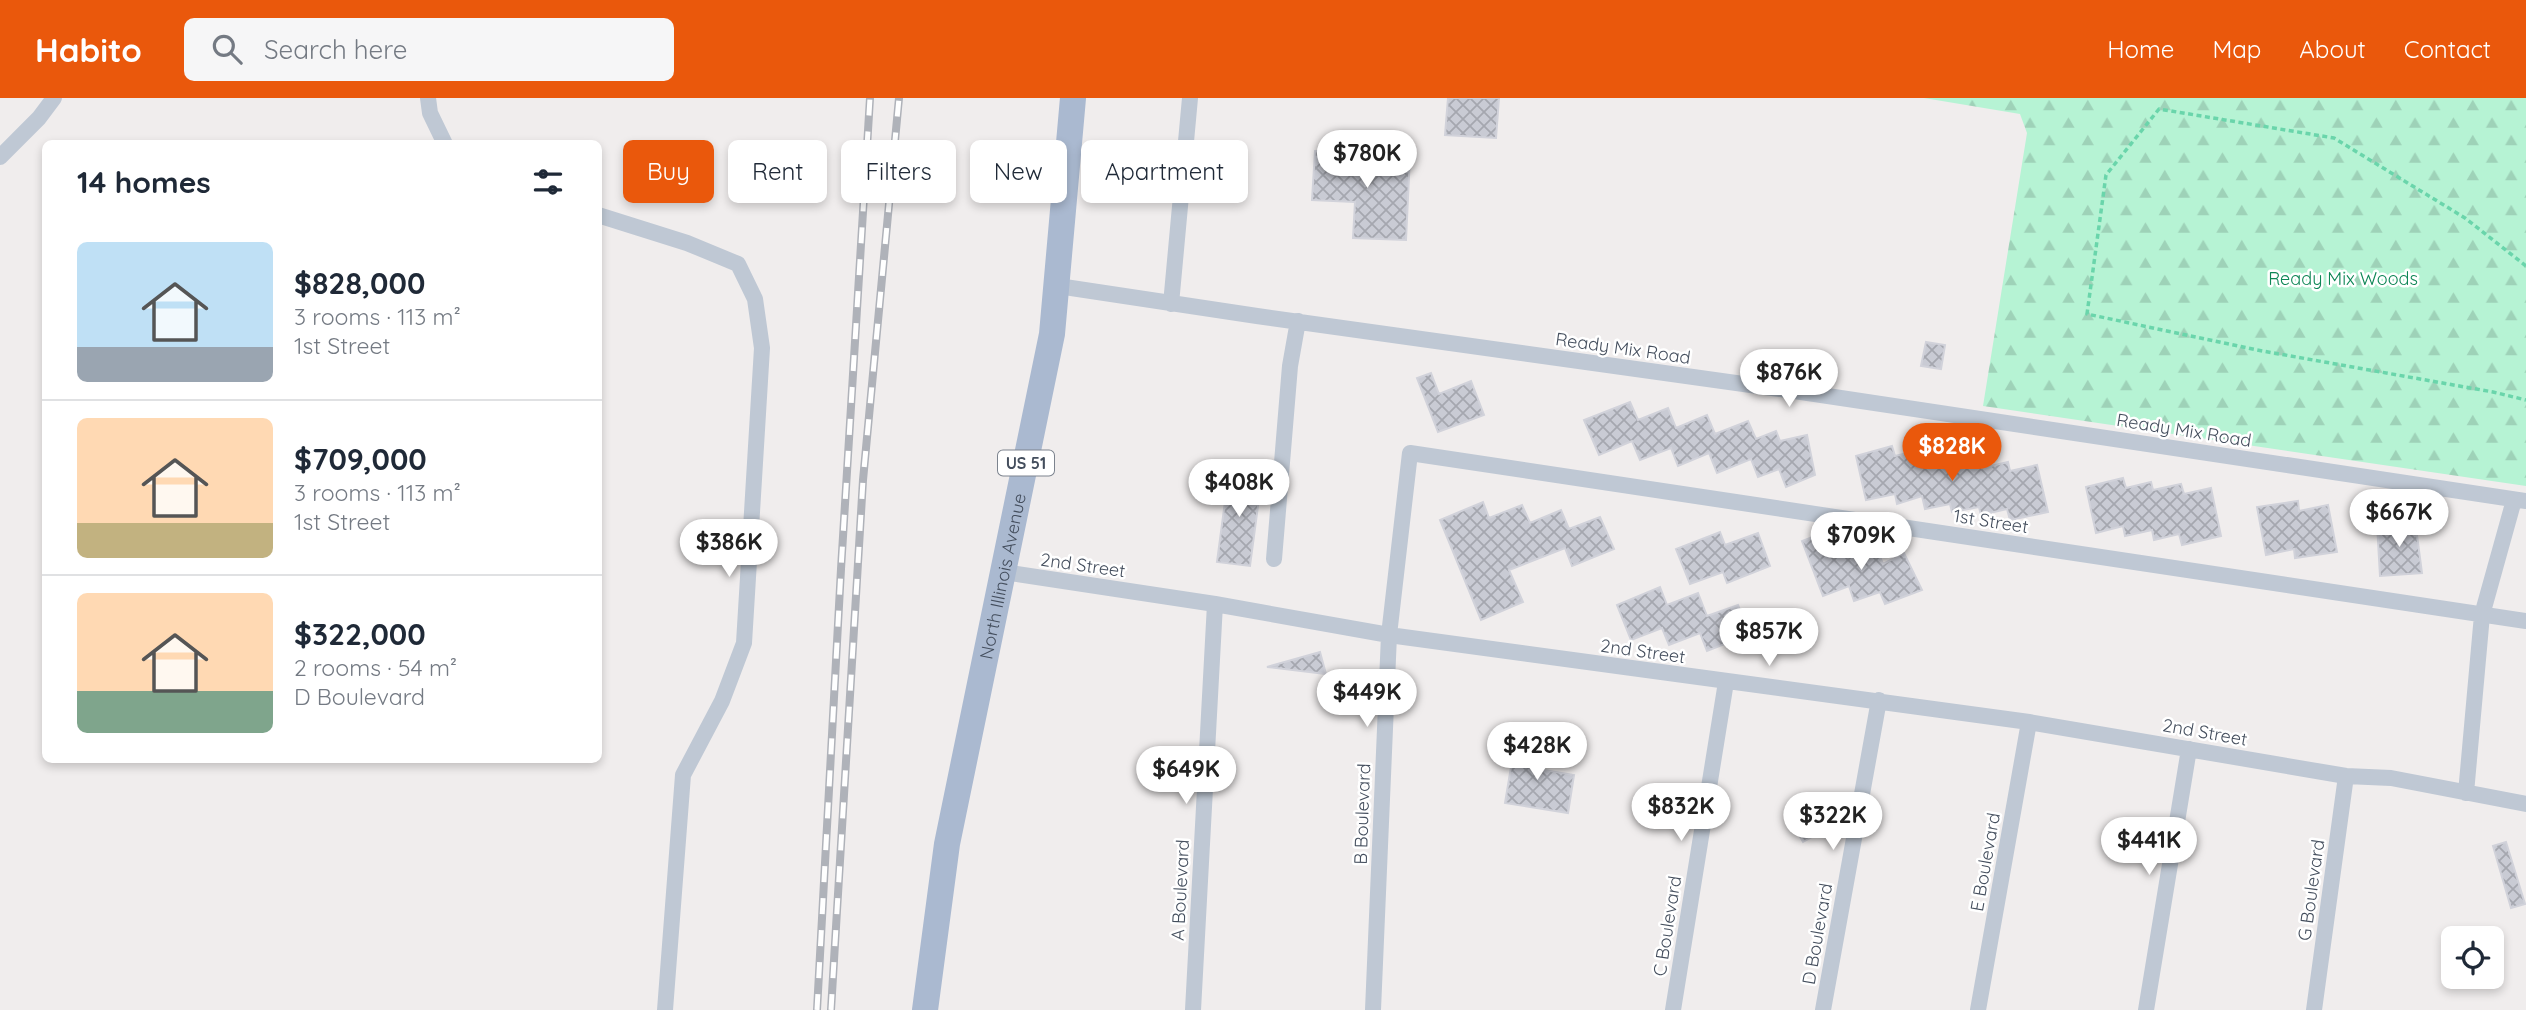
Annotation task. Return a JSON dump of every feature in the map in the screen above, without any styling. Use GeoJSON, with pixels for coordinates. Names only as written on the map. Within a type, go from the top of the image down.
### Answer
{"type":"FeatureCollection","features":[{"type":"Feature","properties":{"kind":"main road","name":"North Illinois Avenue"},"geometry":{"type":"LineString","coordinates":[[925,1010],[947,844],[1052,334],[1073,98]]}},
{"type":"Feature","properties":{"kind":"street"},"geometry":{"type":"LineString","coordinates":[[0,157],[39,118],[54,98]]}},
{"type":"Feature","properties":{"kind":"street"},"geometry":{"type":"LineString","coordinates":[[428,98],[430,113],[443,140]]}},
{"type":"Feature","properties":{"kind":"street"},"geometry":{"type":"LineString","coordinates":[[1171,304],[1190,98]]}},
{"type":"Feature","properties":{"kind":"street"},"geometry":{"type":"LineString","coordinates":[[602,216],[687,243],[738,264],[755,299],[762,348],[744,643],[722,701],[683,775],[665,1010]]}},
{"type":"Feature","properties":{"kind":"street","name":"Ready Mix Road"},"geometry":{"type":"LineString","coordinates":[[1058,286],[1801,392],[2520,500],[2482,615],[2466,793]]}},
{"type":"Feature","properties":{"kind":"street"},"geometry":{"type":"LineString","coordinates":[[1274,559],[1290,366],[1298,321]]}},
{"type":"Feature","properties":{"kind":"street","name":"1st Street"},"geometry":{"type":"LineString","coordinates":[[1410,453],[2526,621]]}},
{"type":"Feature","properties":{"kind":"street","name":"B Boulevard"},"geometry":{"type":"LineString","coordinates":[[1373,1010],[1389,635],[1410,453]]}},
{"type":"Feature","properties":{"kind":"street","name":"2nd Street"},"geometry":{"type":"LineString","coordinates":[[1004,572],[1215,604],[1389,635],[2029,722],[2346,776],[2391,778],[2526,804]]}},
{"type":"Feature","properties":{"kind":"street","name":"A Boulevard"},"geometry":{"type":"LineString","coordinates":[[1193,1010],[1215,604]]}},
{"type":"Feature","properties":{"kind":"street","name":"C Boulevard"},"geometry":{"type":"LineString","coordinates":[[1673,1010],[1726,682]]}},
{"type":"Feature","properties":{"kind":"street","name":"D Boulevard"},"geometry":{"type":"LineString","coordinates":[[1823,1010],[1879,700]]}},
{"type":"Feature","properties":{"kind":"street","name":"E Boulevard"},"geometry":{"type":"LineString","coordinates":[[1978,1010],[2029,722]]}},
{"type":"Feature","properties":{"kind":"street"},"geometry":{"type":"LineString","coordinates":[[2146,1010],[2189,749]]}},
{"type":"Feature","properties":{"kind":"street","name":"G Boulevard"},"geometry":{"type":"LineString","coordinates":[[2314,1010],[2346,776]]}},
{"type":"Feature","properties":{"kind":"path"},"geometry":{"type":"LineString","coordinates":[[2526,266],[2465,218],[2334,138],[2159,109],[2106,175],[2087,314],[2257,350],[2526,400]]}},
{"type":"Feature","properties":{"kind":"green space","name":"Ready Mix Woods"},"geometry":{"type":"Polygon","coordinates":[[[1924,98],[2526,98],[2526,486],[1983,406],[2027,133],[2020,114],[1924,98]]]}},
{"type":"Feature","properties":{"kind":"building"},"geometry":{"type":"Polygon","coordinates":[[[1448,98],[1499,98],[1496,138],[1445,135],[1448,98]]]}},
{"type":"Feature","properties":{"kind":"building"},"geometry":{"type":"Polygon","coordinates":[[[1315,151],[1410,156],[1406,240],[1353,238],[1355,202],[1312,200],[1315,151]]]}},
{"type":"Feature","properties":{"kind":"building"},"geometry":{"type":"Polygon","coordinates":[[[1926,342],[1945,345],[1941,369],[1921,366],[1926,342]]]}},
{"type":"Feature","properties":{"kind":"building"},"geometry":{"type":"Polygon","coordinates":[[[1431,373],[1439,394],[1471,381],[1484,415],[1438,432],[1417,378],[1431,373]]]}},
{"type":"Feature","properties":{"kind":"building"},"geometry":{"type":"Polygon","coordinates":[[[1630,402],[1638,420],[1668,408],[1676,428],[1707,415],[1715,434],[1748,421],[1756,439],[1776,431],[1780,441],[1807,435],[1815,475],[1786,487],[1779,469],[1758,477],[1751,459],[1717,473],[1709,453],[1678,466],[1671,448],[1640,460],[1632,441],[1599,455],[1584,420],[1630,402]]]}},
{"type":"Feature","properties":{"kind":"building"},"geometry":{"type":"Polygon","coordinates":[[[1892,446],[1895,456],[1924,449],[1926,458],[1951,453],[1953,462],[1979,456],[1982,468],[2008,462],[2010,471],[2037,465],[2048,512],[2010,520],[2007,509],[1981,515],[1979,507],[1952,512],[1950,504],[1925,509],[1922,496],[1897,504],[1895,494],[1866,500],[1856,456],[1892,446]]]}},
{"type":"Feature","properties":{"kind":"building"},"geometry":{"type":"Polygon","coordinates":[[[1229,471],[1262,476],[1250,566],[1217,562],[1229,471]]]}},
{"type":"Feature","properties":{"kind":"building"},"geometry":{"type":"Polygon","coordinates":[[[2123,478],[2126,488],[2151,482],[2153,490],[2181,484],[2184,494],[2211,488],[2221,536],[2182,545],[2179,534],[2154,540],[2152,530],[2125,536],[2123,526],[2096,533],[2086,487],[2123,478]]]}},
{"type":"Feature","properties":{"kind":"building"},"geometry":{"type":"Polygon","coordinates":[[[2298,501],[2299,511],[2328,505],[2337,552],[2295,558],[2294,549],[2266,555],[2257,507],[2298,501]]]}},
{"type":"Feature","properties":{"kind":"building"},"geometry":{"type":"Polygon","coordinates":[[[1483,502],[1489,518],[1522,505],[1530,523],[1561,510],[1569,529],[1600,517],[1614,549],[1572,566],[1565,548],[1509,570],[1523,602],[1481,620],[1440,520],[1483,502]]]}},
{"type":"Feature","properties":{"kind":"building"},"geometry":{"type":"Polygon","coordinates":[[[2415,520],[2422,573],[2380,576],[2377,524],[2415,520]]]}},
{"type":"Feature","properties":{"kind":"building"},"geometry":{"type":"Polygon","coordinates":[[[1720,532],[1725,545],[1758,533],[1770,566],[1727,583],[1723,572],[1690,584],[1676,549],[1720,532]]]}},
{"type":"Feature","properties":{"kind":"building"},"geometry":{"type":"Polygon","coordinates":[[[1815,536],[1821,552],[1847,542],[1852,555],[1876,546],[1883,564],[1904,553],[1922,590],[1885,604],[1880,592],[1854,601],[1849,586],[1823,596],[1802,541],[1815,536]]]}},
{"type":"Feature","properties":{"kind":"building"},"geometry":{"type":"Polygon","coordinates":[[[1660,587],[1667,605],[1698,593],[1707,616],[1738,605],[1750,634],[1707,651],[1700,633],[1669,645],[1662,628],[1631,640],[1617,605],[1660,587]]]}},
{"type":"Feature","properties":{"kind":"building"},"geometry":{"type":"Polygon","coordinates":[[[1320,652],[1326,674],[1267,667],[1320,652]]]}},
{"type":"Feature","properties":{"kind":"building"},"geometry":{"type":"Polygon","coordinates":[[[1515,743],[1542,747],[1538,769],[1574,775],[1568,813],[1505,803],[1515,743]]]}},
{"type":"Feature","properties":{"kind":"building"},"geometry":{"type":"Polygon","coordinates":[[[1834,806],[1842,820],[1803,842],[1795,828],[1834,806]]]}},
{"type":"Feature","properties":{"kind":"building"},"geometry":{"type":"Polygon","coordinates":[[[2506,842],[2525,904],[2511,908],[2493,846],[2506,842]]]}},
{"type":"Feature","properties":{"kind":"railway"},"geometry":{"type":"LineString","coordinates":[[817,1010],[870,98]]}},
{"type":"Feature","properties":{"kind":"railway"},"geometry":{"type":"LineString","coordinates":[[831,1010],[863,480],[899,98]]}}]}
